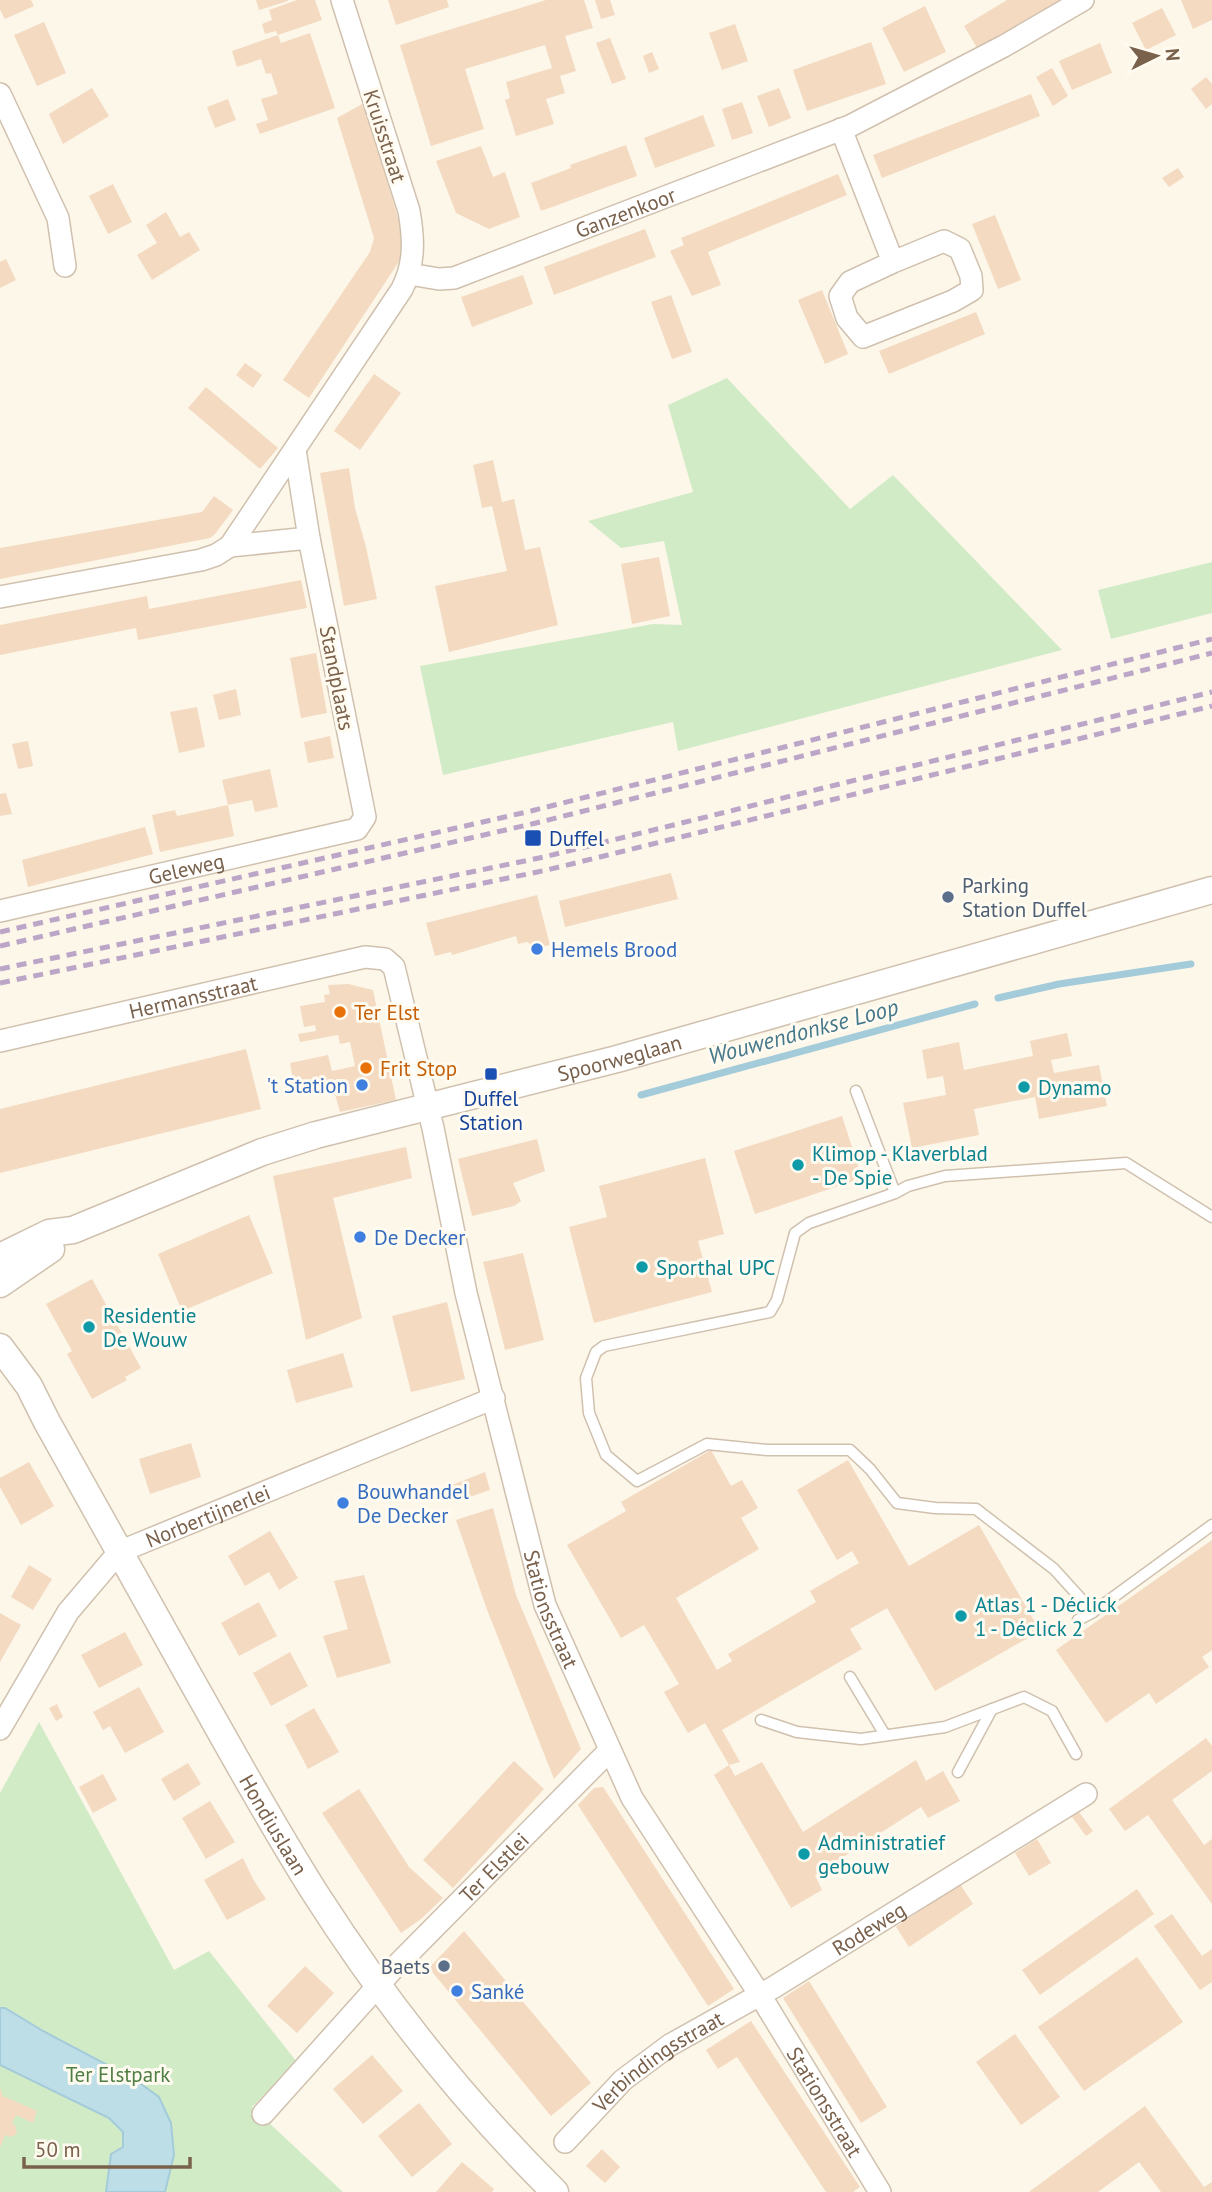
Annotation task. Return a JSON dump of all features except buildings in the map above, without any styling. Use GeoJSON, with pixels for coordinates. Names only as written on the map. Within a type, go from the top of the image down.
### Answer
{"type":"FeatureCollection","features":[{"type":"Feature","properties":{"kind":"street","name":"Kruisstraat"},"geometry":{"type":"LineString","coordinates":[[342,0],[409,211],[413,235],[409,274]]}},
{"type":"Feature","properties":{"kind":"street","name":"Ganzenkoor"},"geometry":{"type":"LineString","coordinates":[[409,274],[439,279],[454,278],[841,129],[992,52],[1083,0]]}},
{"type":"Feature","properties":{"kind":"street"},"geometry":{"type":"LineString","coordinates":[[0,94],[58,218],[65,266]]}},
{"type":"Feature","properties":{"kind":"street"},"geometry":{"type":"LineString","coordinates":[[841,129],[893,262]]}},
{"type":"Feature","properties":{"kind":"street"},"geometry":{"type":"LineString","coordinates":[[944,241],[960,249],[971,276],[972,290],[884,331],[863,337],[848,318],[840,296],[850,282],[893,262],[944,241]]}},
{"type":"Feature","properties":{"kind":"street"},"geometry":{"type":"LineString","coordinates":[[0,597],[201,559],[216,555],[230,546],[409,274]]}},
{"type":"Feature","properties":{"kind":"street","name":"Standplaats"},"geometry":{"type":"LineString","coordinates":[[295,450],[309,538],[365,817]]}},
{"type":"Feature","properties":{"kind":"street"},"geometry":{"type":"LineString","coordinates":[[230,546],[309,538]]}},
{"type":"Feature","properties":{"kind":"street","name":"Geleweg"},"geometry":{"type":"LineString","coordinates":[[0,911],[357,829],[365,817]]}},
{"type":"Feature","properties":{"kind":"street","name":"Spoorweglaan"},"geometry":{"type":"LineString","coordinates":[[0,1257],[49,1233],[73,1230],[262,1152],[617,1059],[1212,890]]}},
{"type":"Feature","properties":{"kind":"street","name":"Hermansstraat"},"geometry":{"type":"LineString","coordinates":[[0,1041],[365,957],[385,959]]}},
{"type":"Feature","properties":{"kind":"street","name":"Stationsstraat"},"geometry":{"type":"LineString","coordinates":[[385,959],[394,967],[401,988],[463,1280],[545,1605],[632,1798],[760,1995],[876,2190]]}},
{"type":"Feature","properties":{"kind":"street","name":"Spoorweglaan"},"geometry":{"type":"LineString","coordinates":[[0,1284],[57,1246],[73,1230]]}},
{"type":"Feature","properties":{"kind":"street","name":"Hondiuslaan"},"geometry":{"type":"LineString","coordinates":[[0,1347],[29,1385],[119,1552],[274,1827],[318,1898],[465,2096],[555,2192]]}},
{"type":"Feature","properties":{"kind":"street","name":"Hondiuslaan"},"geometry":{"type":"LineString","coordinates":[[0,1374],[47,1422]]}},
{"type":"Feature","properties":{"kind":"street","name":"Norbertijnerlei"},"geometry":{"type":"LineString","coordinates":[[0,1729],[68,1612],[119,1552],[494,1398]]}},
{"type":"Feature","properties":{"kind":"street","name":"Ter Elstlei"},"geometry":{"type":"LineString","coordinates":[[263,2114],[393,1969],[610,1750]]}},
{"type":"Feature","properties":{"kind":"street","name":"Rodeweg"},"geometry":{"type":"LineString","coordinates":[[760,1995],[1086,1794]]}},
{"type":"Feature","properties":{"kind":"street","name":"Verbindingsstraat"},"geometry":{"type":"LineString","coordinates":[[565,2142],[633,2073],[670,2045],[760,1995]]}},
{"type":"Feature","properties":{"kind":"lane"},"geometry":{"type":"LineString","coordinates":[[856,1091],[895,1193]]}},
{"type":"Feature","properties":{"kind":"lane"},"geometry":{"type":"LineString","coordinates":[[1093,1612],[1054,1569],[976,1509],[935,1508],[897,1503],[870,1469],[850,1450],[767,1450],[706,1444],[637,1481],[606,1455],[589,1413],[586,1378],[596,1352],[604,1346],[770,1312],[777,1300],[795,1233],[809,1223],[945,1175],[1126,1164],[1212,1217]]}},
{"type":"Feature","properties":{"kind":"lane"},"geometry":{"type":"LineString","coordinates":[[1078,1620],[1093,1612],[1212,1525]]}},
{"type":"Feature","properties":{"kind":"lane"},"geometry":{"type":"LineString","coordinates":[[850,1677],[886,1735]]}},
{"type":"Feature","properties":{"kind":"lane"},"geometry":{"type":"LineString","coordinates":[[761,1720],[797,1732],[861,1739],[945,1727],[1024,1697],[1052,1711],[1076,1754]]}},
{"type":"Feature","properties":{"kind":"lane"},"geometry":{"type":"LineString","coordinates":[[958,1772],[992,1709]]}},
{"type":"Feature","properties":{"kind":"green space"},"geometry":{"type":"Polygon","coordinates":[[[727,378],[850,509],[893,475],[1062,650],[678,751],[673,722],[443,775],[420,666],[653,624],[682,625],[664,541],[621,548],[588,521],[693,492],[668,405],[727,378]]]}},
{"type":"Feature","properties":{"kind":"green space"},"geometry":{"type":"Polygon","coordinates":[[[1212,562],[1212,613],[1111,639],[1098,590],[1212,562]]]}},
{"type":"Feature","properties":{"kind":"green space","name":"Ter Elstpark"},"geometry":{"type":"Polygon","coordinates":[[[39,1722],[174,1970],[209,1951],[297,2062],[252,2107],[343,2192],[0,2192],[0,1793],[39,1722]]]}},
{"type":"Feature","properties":{"kind":"water"},"geometry":{"type":"Polygon","coordinates":[[[0,2008],[5,2008],[134,2079],[159,2097],[171,2123],[174,2155],[165,2192],[106,2192],[111,2154],[123,2147],[123,2132],[109,2118],[0,2065],[0,2008]]]}},
{"type":"Feature","properties":{"kind":"waterway","name":"Wouwendonkse Loop"},"geometry":{"type":"LineString","coordinates":[[998,998],[1059,984],[1191,964]]}},
{"type":"Feature","properties":{"kind":"waterway","name":"Wouwendonkse Loop"},"geometry":{"type":"LineString","coordinates":[[641,1095],[975,1004]]}},
{"type":"Feature","properties":{"kind":"railway"},"geometry":{"type":"LineString","coordinates":[[0,932],[531,811],[1212,639]]}},
{"type":"Feature","properties":{"kind":"railway"},"geometry":{"type":"LineString","coordinates":[[0,946],[536,823],[1212,653]]}},
{"type":"Feature","properties":{"kind":"railway"},"geometry":{"type":"LineString","coordinates":[[0,969],[544,857],[1212,692]]}},
{"type":"Feature","properties":{"kind":"railway"},"geometry":{"type":"LineString","coordinates":[[0,983],[547,870],[1212,706]]}},
{"type":"Feature","properties":{"kind":"place","name":"Duffel"},"geometry":{"type":"Point","coordinates":[533,838]}},
{"type":"Feature","properties":{"kind":"place","name":"Parking Station Duffel"},"geometry":{"type":"Point","coordinates":[948,897]}},
{"type":"Feature","properties":{"kind":"place","name":"Hemels Brood"},"geometry":{"type":"Point","coordinates":[537,949]}},
{"type":"Feature","properties":{"kind":"place","name":"Ter Elst"},"geometry":{"type":"Point","coordinates":[340,1012]}},
{"type":"Feature","properties":{"kind":"place","name":"Frit Stop"},"geometry":{"type":"Point","coordinates":[366,1068]}},
{"type":"Feature","properties":{"kind":"place","name":"Duffel Station"},"geometry":{"type":"Point","coordinates":[491,1074]}},
{"type":"Feature","properties":{"kind":"place","name":"'t Station"},"geometry":{"type":"Point","coordinates":[362,1085]}},
{"type":"Feature","properties":{"kind":"place","name":"Dynamo"},"geometry":{"type":"Point","coordinates":[1024,1087]}},
{"type":"Feature","properties":{"kind":"place","name":"Klimop - Klaverblad - De Spie"},"geometry":{"type":"Point","coordinates":[798,1165]}},
{"type":"Feature","properties":{"kind":"place","name":"De Decker"},"geometry":{"type":"Point","coordinates":[360,1237]}},
{"type":"Feature","properties":{"kind":"place","name":"Sporthal UPC"},"geometry":{"type":"Point","coordinates":[642,1267]}},
{"type":"Feature","properties":{"kind":"place","name":"Residentie De Wouw"},"geometry":{"type":"Point","coordinates":[89,1327]}},
{"type":"Feature","properties":{"kind":"place","name":"Bouwhandel De Decker"},"geometry":{"type":"Point","coordinates":[343,1503]}},
{"type":"Feature","properties":{"kind":"place","name":"Atlas 1 - Déclick 1 - Déclick 2"},"geometry":{"type":"Point","coordinates":[961,1616]}},
{"type":"Feature","properties":{"kind":"place","name":"Administratief gebouw"},"geometry":{"type":"Point","coordinates":[804,1854]}},
{"type":"Feature","properties":{"kind":"place","name":"Baets"},"geometry":{"type":"Point","coordinates":[444,1966]}},
{"type":"Feature","properties":{"kind":"place","name":"Sanké"},"geometry":{"type":"Point","coordinates":[457,1991]}}]}
